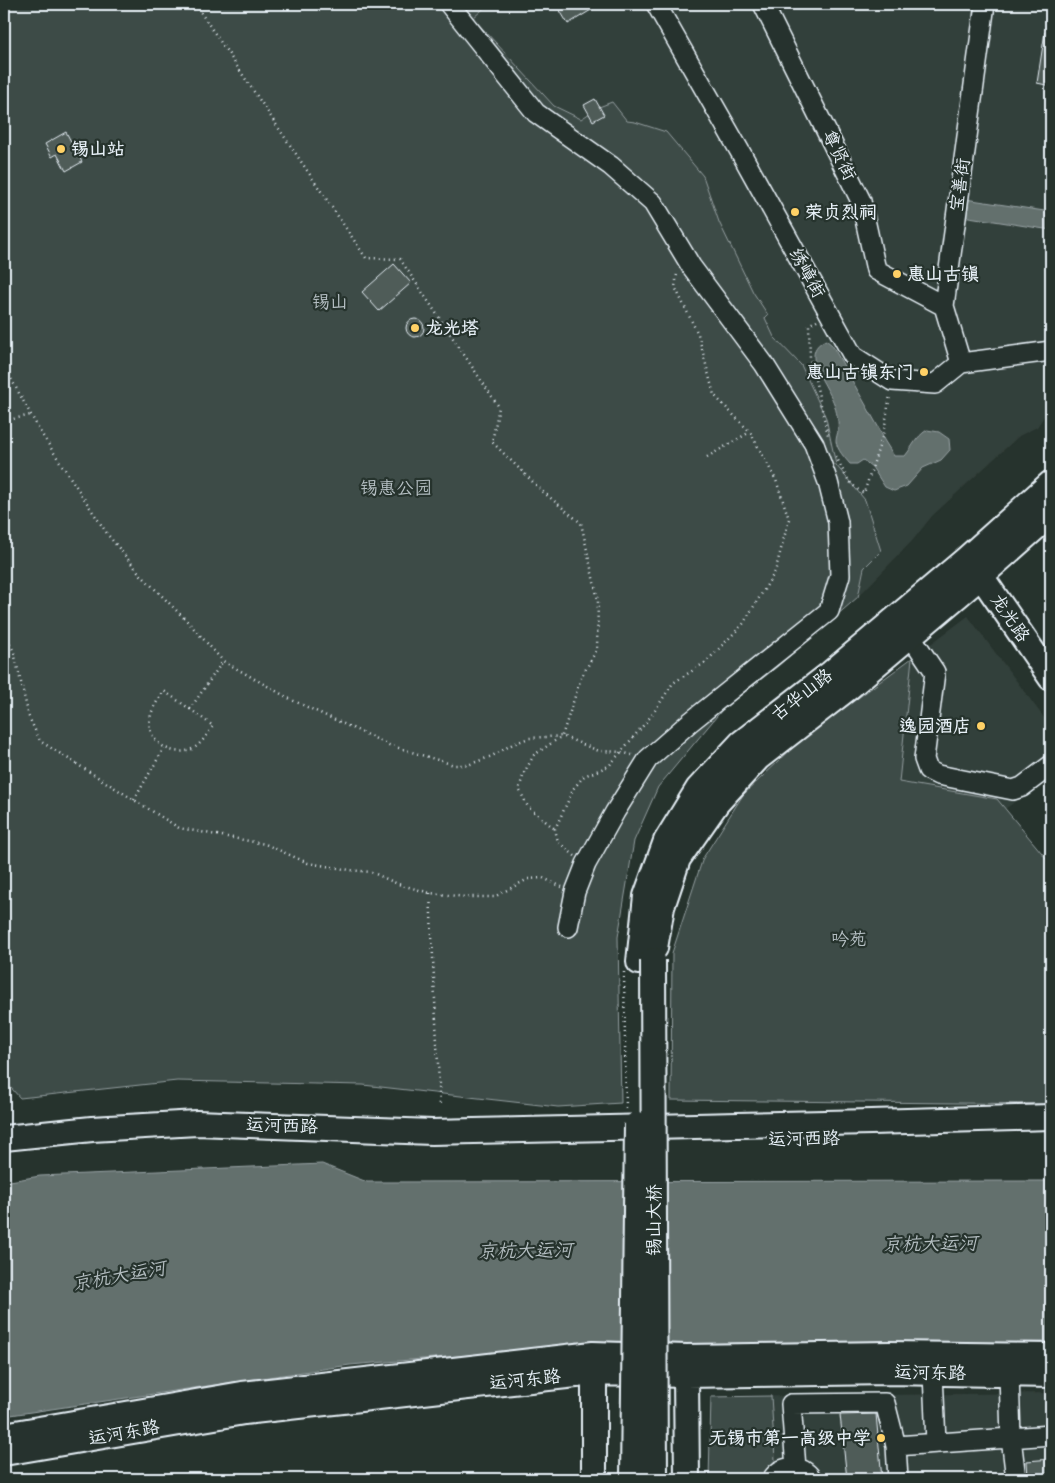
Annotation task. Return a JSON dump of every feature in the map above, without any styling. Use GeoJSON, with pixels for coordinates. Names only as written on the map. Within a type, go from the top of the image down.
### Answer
{"type":"FeatureCollection","features":[{"type":"Feature","properties":{"kind":"main road","name":"古华山路"},"geometry":{"type":"LineString","coordinates":[[973,568],[1051,483]]}},
{"type":"Feature","properties":{"kind":"main road","name":"古华山路"},"geometry":{"type":"LineString","coordinates":[[646,961],[646,896],[666,841],[698,789],[741,743],[831,673],[903,626],[973,568],[1051,514]]}},
{"type":"Feature","properties":{"kind":"main road","name":"龙光路"},"geometry":{"type":"LineString","coordinates":[[973,568],[1051,678]]}},
{"type":"Feature","properties":{"kind":"main road","name":"锡山大桥"},"geometry":{"type":"LineString","coordinates":[[633,1479],[646,961]]}},
{"type":"Feature","properties":{"kind":"main road","name":"锡山大桥"},"geometry":{"type":"LineString","coordinates":[[646,961],[655,1479]]}},
{"type":"Feature","properties":{"kind":"main road","name":"运河西路"},"geometry":{"type":"LineString","coordinates":[[4,1138],[197,1123],[432,1132],[1051,1117]]}},
{"type":"Feature","properties":{"kind":"main road","name":"运河西路"},"geometry":{"type":"LineString","coordinates":[[561,1129],[590,1144],[1051,1132]]}},
{"type":"Feature","properties":{"kind":"main road","name":"运河东路"},"geometry":{"type":"LineString","coordinates":[[4,1435],[242,1394],[593,1354],[686,1356],[889,1354],[1051,1356]]}},
{"type":"Feature","properties":{"kind":"main road","name":"运河东路"},"geometry":{"type":"LineString","coordinates":[[4,1453],[244,1412],[594,1373],[686,1375],[889,1372],[1051,1375]]}},
{"type":"Feature","properties":{"kind":"main road"},"geometry":{"type":"LineString","coordinates":[[594,1373],[594,1479]]}},
{"type":"Feature","properties":{"kind":"main road"},"geometry":{"type":"LineString","coordinates":[[686,1375],[687,1479]]}},
{"type":"Feature","properties":{"kind":"street"},"geometry":{"type":"LineString","coordinates":[[449,4],[536,113],[610,166],[653,203],[691,266],[764,364],[814,444],[828,482],[838,522],[840,575],[829,611],[689,723],[648,759],[586,864],[575,892],[568,927]]}},
{"type":"Feature","properties":{"kind":"street","name":"绣嶂街"},"geometry":{"type":"LineString","coordinates":[[656,4],[738,146],[853,356],[892,381],[935,384],[961,364],[1051,351]]}},
{"type":"Feature","properties":{"kind":"street","name":"尊贤街"},"geometry":{"type":"LineString","coordinates":[[764,4],[862,201],[876,270],[944,306]]}},
{"type":"Feature","properties":{"kind":"street","name":"宝善街"},"geometry":{"type":"LineString","coordinates":[[961,364],[944,306],[985,4]]}},
{"type":"Feature","properties":{"kind":"street"},"geometry":{"type":"LineString","coordinates":[[903,626],[935,672],[924,759],[928,770],[938,775],[1013,790],[1022,787],[1051,765]]}},
{"type":"Feature","properties":{"kind":"street"},"geometry":{"type":"LineString","coordinates":[[933,1373],[936,1443]]}},
{"type":"Feature","properties":{"kind":"street"},"geometry":{"type":"LineString","coordinates":[[1009,1374],[1011,1438],[1016,1479]]}},
{"type":"Feature","properties":{"kind":"street"},"geometry":{"type":"LineString","coordinates":[[796,1468],[790,1404],[885,1403],[896,1446],[898,1479]]}},
{"type":"Feature","properties":{"kind":"street"},"geometry":{"type":"LineString","coordinates":[[896,1446],[1051,1435]]}},
{"type":"Feature","properties":{"kind":"street"},"geometry":{"type":"LineString","coordinates":[[772,1479],[780,1470],[788,1468],[803,1470],[812,1479]]}},
{"type":"Feature","properties":{"kind":"path"},"geometry":{"type":"LineString","coordinates":[[195,4],[366,258],[400,259],[499,407],[492,442],[542,491],[581,523],[598,600],[597,649],[581,678],[562,736],[534,755],[524,773],[519,789],[528,807],[554,829],[558,842],[586,864]]}},
{"type":"Feature","properties":{"kind":"path"},"geometry":{"type":"LineString","coordinates":[[554,829],[574,788],[584,776],[609,766],[652,715],[673,683],[706,662],[743,624],[775,572],[789,519],[776,480],[750,432],[714,395],[698,334],[675,287],[681,249]]}},
{"type":"Feature","properties":{"kind":"path"},"geometry":{"type":"LineString","coordinates":[[828,436],[810,358],[809,325],[829,313]]}},
{"type":"Feature","properties":{"kind":"path"},"geometry":{"type":"LineString","coordinates":[[4,366],[41,433],[108,536],[141,575],[189,623],[223,661],[292,700],[389,745],[454,765],[468,765],[529,738],[562,736],[599,751],[621,752],[648,759]]}},
{"type":"Feature","properties":{"kind":"path"},"geometry":{"type":"LineString","coordinates":[[835,452],[854,489],[864,493],[884,431],[892,381]]}},
{"type":"Feature","properties":{"kind":"path"},"geometry":{"type":"LineString","coordinates":[[4,421],[31,415]]}},
{"type":"Feature","properties":{"kind":"path"},"geometry":{"type":"LineString","coordinates":[[707,457],[750,432]]}},
{"type":"Feature","properties":{"kind":"path"},"geometry":{"type":"LineString","coordinates":[[4,630],[14,652],[30,717],[40,741],[179,828],[264,844],[308,863],[372,872],[398,884],[430,893],[466,897],[494,897],[528,879],[543,878],[575,892]]}},
{"type":"Feature","properties":{"kind":"path"},"geometry":{"type":"LineString","coordinates":[[190,709],[223,661]]}},
{"type":"Feature","properties":{"kind":"path"},"geometry":{"type":"LineString","coordinates":[[164,692],[190,709],[213,726],[194,749],[179,752],[164,748],[153,737],[149,722],[159,699],[164,692]]}},
{"type":"Feature","properties":{"kind":"path"},"geometry":{"type":"LineString","coordinates":[[134,800],[164,748]]}},
{"type":"Feature","properties":{"kind":"path"},"geometry":{"type":"LineString","coordinates":[[430,893],[440,1107]]}},
{"type":"Feature","properties":{"kind":"shaded area","name":"惠山古镇"},"geometry":{"type":"Polygon","coordinates":[[[489,4],[1051,4],[1051,406],[1037,427],[1019,436],[932,516],[913,540],[858,597],[869,546],[851,499],[755,327],[768,316],[589,113],[581,119],[554,106],[473,18],[489,4]]]}},
{"type":"Feature","properties":{"kind":"shaded area"},"geometry":{"type":"Polygon","coordinates":[[[968,616],[1051,727],[1051,776],[1005,809],[997,799],[899,782],[912,658],[968,616]]]}},
{"type":"Feature","properties":{"kind":"shaded area","name":"无锡市第一高级中学"},"geometry":{"type":"Polygon","coordinates":[[[1051,1393],[1051,1479],[709,1479],[711,1397],[1051,1393]]]}},
{"type":"Feature","properties":{"kind":"green space","name":"锡山"},"geometry":{"type":"Polygon","coordinates":[[[4,4],[489,4],[473,18],[554,106],[581,119],[599,107],[612,102],[627,121],[666,132],[703,176],[719,222],[753,292],[768,315],[765,318],[774,337],[801,365],[826,418],[836,465],[865,500],[881,551],[864,568],[858,597],[778,666],[722,710],[658,787],[634,841],[618,937],[621,1103],[558,1107],[363,1085],[177,1081],[20,1098],[4,1080],[4,4]]]}},
{"type":"Feature","properties":{"kind":"green space","name":"吟苑"},"geometry":{"type":"Polygon","coordinates":[[[912,658],[899,782],[997,799],[1051,864],[1051,1104],[671,1100],[672,953],[703,858],[743,795],[800,741],[912,658]]]}},
{"type":"Feature","properties":{"kind":"green space"},"geometry":{"type":"Polygon","coordinates":[[[771,1396],[775,1460],[761,1479],[709,1479],[711,1397],[771,1396]]]}},
{"type":"Feature","properties":{"kind":"water"},"geometry":{"type":"Polygon","coordinates":[[[952,197],[1051,212],[1051,230],[950,214],[952,197]]]}},
{"type":"Feature","properties":{"kind":"water"},"geometry":{"type":"Polygon","coordinates":[[[826,340],[832,345],[894,456],[905,456],[917,439],[927,430],[939,432],[949,439],[950,450],[941,460],[923,468],[907,486],[894,491],[885,487],[872,467],[863,460],[857,464],[850,464],[840,451],[836,441],[838,424],[835,407],[815,362],[814,353],[818,346],[826,340]]]}},
{"type":"Feature","properties":{"kind":"water","name":"京杭大运河"},"geometry":{"type":"Polygon","coordinates":[[[322,1164],[367,1182],[1051,1181],[1051,1342],[578,1346],[350,1365],[4,1416],[4,1182],[40,1176],[322,1164]]]}},
{"type":"Feature","properties":{"kind":"building"},"geometry":{"type":"Polygon","coordinates":[[[556,4],[601,4],[568,24],[556,4]]]}},
{"type":"Feature","properties":{"kind":"building"},"geometry":{"type":"Polygon","coordinates":[[[1045,32],[1051,32],[1051,86],[1037,83],[1045,32]]]}},
{"type":"Feature","properties":{"kind":"building"},"geometry":{"type":"Polygon","coordinates":[[[595,99],[604,115],[593,121],[584,105],[595,99]]]}},
{"type":"Feature","properties":{"kind":"building","name":"锡山站"},"geometry":{"type":"Polygon","coordinates":[[[66,132],[82,162],[66,171],[57,154],[52,157],[45,144],[66,132]]]}},
{"type":"Feature","properties":{"kind":"building"},"geometry":{"type":"Polygon","coordinates":[[[394,264],[411,283],[379,311],[362,292],[394,264]]]}},
{"type":"Feature","properties":{"kind":"building","name":"龙光塔"},"geometry":{"type":"Polygon","coordinates":[[[415,319],[421,322],[424,328],[421,334],[415,337],[409,334],[406,328],[409,322],[415,319]]]}},
{"type":"Feature","properties":{"kind":"building"},"geometry":{"type":"Polygon","coordinates":[[[876,1414],[882,1479],[847,1479],[840,1415],[876,1414]]]}},
{"type":"Feature","properties":{"kind":"building"},"geometry":{"type":"Polygon","coordinates":[[[1051,1459],[1051,1479],[1028,1479],[1027,1461],[1051,1459]]]}},
{"type":"Feature","properties":{"kind":"place","name":"锡山站"},"geometry":{"type":"Point","coordinates":[61,149]}},
{"type":"Feature","properties":{"kind":"place","name":"荣贞烈祠"},"geometry":{"type":"Point","coordinates":[795,212]}},
{"type":"Feature","properties":{"kind":"place","name":"惠山古镇"},"geometry":{"type":"Point","coordinates":[897,274]}},
{"type":"Feature","properties":{"kind":"place","name":"龙光塔"},"geometry":{"type":"Point","coordinates":[415,328]}},
{"type":"Feature","properties":{"kind":"place","name":"惠山古镇东门"},"geometry":{"type":"Point","coordinates":[924,372]}},
{"type":"Feature","properties":{"kind":"place","name":"逸园酒店"},"geometry":{"type":"Point","coordinates":[981,726]}},
{"type":"Feature","properties":{"kind":"place","name":"无锡市第一高级中学"},"geometry":{"type":"Point","coordinates":[881,1438]}},
{"type":"Feature","properties":{"kind":"park label","name":"锡惠公园"},"geometry":{"type":"Point","coordinates":[396,488]}}]}
